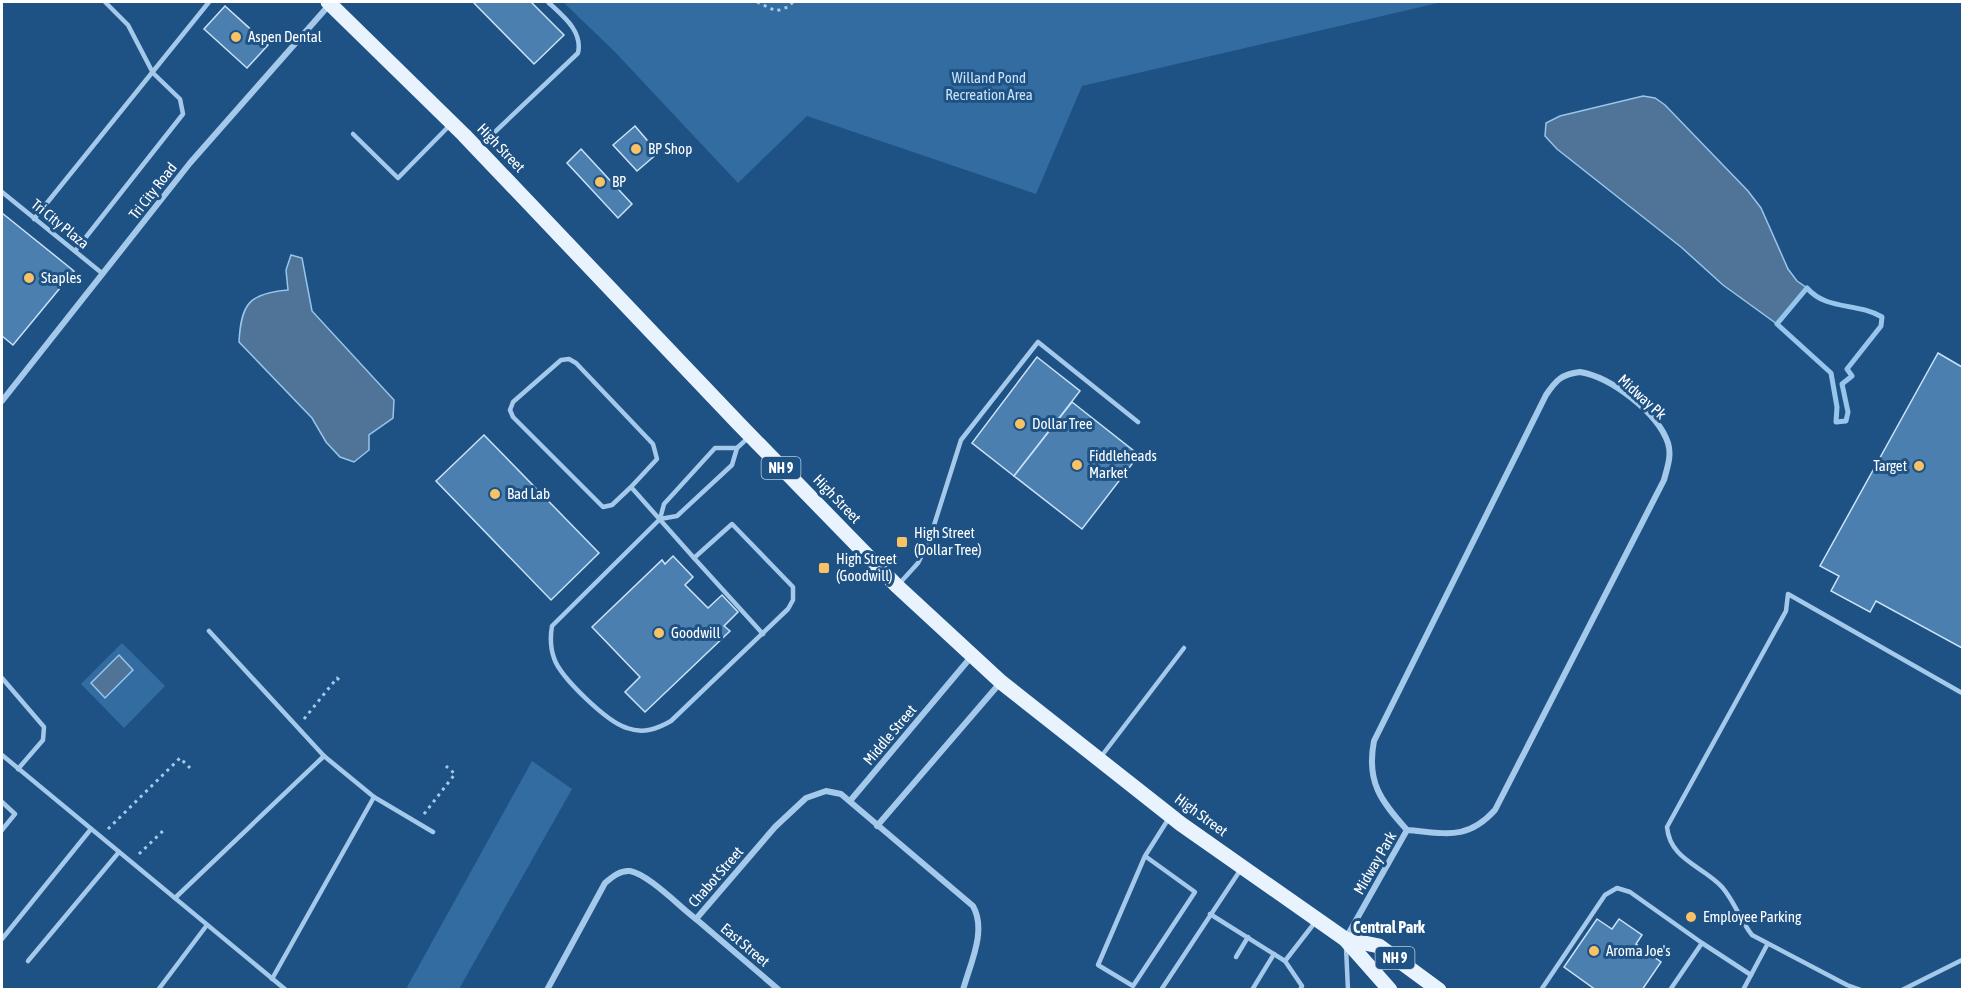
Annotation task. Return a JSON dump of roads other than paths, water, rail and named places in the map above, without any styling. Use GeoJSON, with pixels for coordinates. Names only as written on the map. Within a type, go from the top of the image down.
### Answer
{"type":"FeatureCollection","features":[{"type":"Feature","properties":{"kind":"main road","name":"High Street"},"geometry":{"type":"LineString","coordinates":[[330,2],[452,123],[750,436],[897,586],[972,656],[1001,682],[1171,816],[1345,939],[1390,990]]}},
{"type":"Feature","properties":{"kind":"main road","name":"High Street"},"geometry":{"type":"LineString","coordinates":[[1345,939],[1378,946],[1439,990]]}},
{"type":"Feature","properties":{"kind":"street","name":"Tri City Road"},"geometry":{"type":"LineString","coordinates":[[2,401],[190,163],[330,2]]}},
{"type":"Feature","properties":{"kind":"street","name":"Midway Pk"},"geometry":{"type":"LineString","coordinates":[[1580,372],[1594,374],[1630,398],[1662,432],[1669,446],[1669,461],[1664,480],[1505,795],[1495,810],[1471,831],[1456,834],[1407,830],[1379,795],[1372,778],[1370,761],[1374,741],[1546,395],[1556,380],[1566,374],[1580,372]]}},
{"type":"Feature","properties":{"kind":"street","name":"Middle Street"},"geometry":{"type":"LineString","coordinates":[[850,801],[972,656]]}},
{"type":"Feature","properties":{"kind":"street"},"geometry":{"type":"LineString","coordinates":[[877,826],[1001,682]]}},
{"type":"Feature","properties":{"kind":"street","name":"Chabot Street"},"geometry":{"type":"LineString","coordinates":[[547,990],[605,884],[615,874],[628,871],[639,874],[696,919],[775,827],[806,798],[826,791],[841,794],[850,801]]}},
{"type":"Feature","properties":{"kind":"street"},"geometry":{"type":"LineString","coordinates":[[850,801],[973,906],[980,918],[979,932],[963,990]]}},
{"type":"Feature","properties":{"kind":"street","name":"Midway Park"},"geometry":{"type":"LineString","coordinates":[[1345,939],[1407,830]]}},
{"type":"Feature","properties":{"kind":"street","name":"East Street"},"geometry":{"type":"LineString","coordinates":[[696,919],[779,990]]}},
{"type":"Feature","properties":{"kind":"lane"},"geometry":{"type":"LineString","coordinates":[[75,251],[183,114],[180,99],[153,74],[128,26],[105,2]]}},
{"type":"Feature","properties":{"kind":"lane"},"geometry":{"type":"LineString","coordinates":[[34,219],[209,2]]}},
{"type":"Feature","properties":{"kind":"lane"},"geometry":{"type":"LineString","coordinates":[[477,149],[578,53],[580,44],[577,33],[548,2]]}},
{"type":"Feature","properties":{"kind":"lane"},"geometry":{"type":"LineString","coordinates":[[353,134],[398,178],[452,123]]}},
{"type":"Feature","properties":{"kind":"lane","name":"Tri City Plaza"},"geometry":{"type":"LineString","coordinates":[[2,192],[103,274]]}},
{"type":"Feature","properties":{"kind":"lane"},"geometry":{"type":"LineString","coordinates":[[897,586],[918,563],[929,541],[962,440],[1038,342],[1138,422]]}},
{"type":"Feature","properties":{"kind":"lane"},"geometry":{"type":"LineString","coordinates":[[569,359],[576,363],[653,444],[657,459],[631,487],[612,505],[603,507],[513,417],[510,410],[513,402],[561,360],[569,359]]}},
{"type":"Feature","properties":{"kind":"lane"},"geometry":{"type":"LineString","coordinates":[[660,519],[677,516],[732,465],[737,448],[750,436]]}},
{"type":"Feature","properties":{"kind":"lane"},"geometry":{"type":"LineString","coordinates":[[694,558],[732,524],[793,587],[793,600],[788,609],[763,634],[671,721],[657,729],[627,728],[611,720],[561,673],[550,641],[552,626],[660,519],[664,504],[716,448],[737,448]]}},
{"type":"Feature","properties":{"kind":"lane"},"geometry":{"type":"LineString","coordinates":[[631,487],[763,634]]}},
{"type":"Feature","properties":{"kind":"lane"},"geometry":{"type":"LineString","coordinates":[[1861,990],[1846,985],[1752,935],[1721,886],[1681,857],[1672,846],[1667,827],[1786,611],[1788,594],[1962,693]]}},
{"type":"Feature","properties":{"kind":"lane"},"geometry":{"type":"LineString","coordinates":[[209,631],[324,756],[374,797],[433,832]]}},
{"type":"Feature","properties":{"kind":"lane"},"geometry":{"type":"LineString","coordinates":[[1099,759],[1184,648]]}},
{"type":"Feature","properties":{"kind":"lane"},"geometry":{"type":"LineString","coordinates":[[2,678],[44,727],[43,740],[18,769]]}},
{"type":"Feature","properties":{"kind":"lane"},"geometry":{"type":"LineString","coordinates":[[2,755],[284,989]]}},
{"type":"Feature","properties":{"kind":"lane"},"geometry":{"type":"LineString","coordinates":[[175,898],[324,756]]}},
{"type":"Feature","properties":{"kind":"lane"},"geometry":{"type":"LineString","coordinates":[[272,979],[374,797]]}},
{"type":"Feature","properties":{"kind":"lane"},"geometry":{"type":"LineString","coordinates":[[2,802],[15,814],[2,830]]}},
{"type":"Feature","properties":{"kind":"lane"},"geometry":{"type":"LineString","coordinates":[[1144,856],[1195,892],[1133,986],[1098,966],[1144,856],[1171,816]]}},
{"type":"Feature","properties":{"kind":"lane"},"geometry":{"type":"LineString","coordinates":[[2,939],[91,829]]}},
{"type":"Feature","properties":{"kind":"lane"},"geometry":{"type":"LineString","coordinates":[[28,961],[119,852]]}},
{"type":"Feature","properties":{"kind":"lane"},"geometry":{"type":"LineString","coordinates":[[1161,990],[1242,867]]}},
{"type":"Feature","properties":{"kind":"lane"},"geometry":{"type":"LineString","coordinates":[[1541,990],[1605,895],[1617,888],[1630,892],[1751,975]]}},
{"type":"Feature","properties":{"kind":"lane"},"geometry":{"type":"LineString","coordinates":[[1210,914],[1285,961],[1302,986],[1300,990]]}},
{"type":"Feature","properties":{"kind":"lane"},"geometry":{"type":"LineString","coordinates":[[1285,961],[1317,919]]}},
{"type":"Feature","properties":{"kind":"lane"},"geometry":{"type":"LineString","coordinates":[[158,990],[207,926]]}},
{"type":"Feature","properties":{"kind":"lane"},"geometry":{"type":"LineString","coordinates":[[1236,957],[1248,937]]}},
{"type":"Feature","properties":{"kind":"lane"},"geometry":{"type":"LineString","coordinates":[[1345,939],[1348,990]]}},
{"type":"Feature","properties":{"kind":"lane"},"geometry":{"type":"LineString","coordinates":[[1670,990],[1702,943]]}},
{"type":"Feature","properties":{"kind":"lane"},"geometry":{"type":"LineString","coordinates":[[1743,990],[1767,945]]}},
{"type":"Feature","properties":{"kind":"lane"},"geometry":{"type":"LineString","coordinates":[[1252,990],[1274,954]]}},
{"type":"Feature","properties":{"kind":"lane"},"geometry":{"type":"LineString","coordinates":[[1902,990],[1962,960]]}},
{"type":"Feature","properties":{"kind":"waterway"},"geometry":{"type":"LineString","coordinates":[[1807,288],[1824,300],[1863,309],[1882,317],[1881,326],[1847,369],[1852,376],[1842,384],[1848,412],[1846,421],[1836,422],[1837,407],[1831,373],[1777,324],[1807,288]]}},
{"type":"Feature","properties":{"kind":"place","name":"Aspen Dental"},"geometry":{"type":"Point","coordinates":[236,37]}},
{"type":"Feature","properties":{"kind":"place","name":"BP Shop"},"geometry":{"type":"Point","coordinates":[636,149]}},
{"type":"Feature","properties":{"kind":"place","name":"BP"},"geometry":{"type":"Point","coordinates":[600,182]}},
{"type":"Feature","properties":{"kind":"place","name":"Staples"},"geometry":{"type":"Point","coordinates":[29,278]}},
{"type":"Feature","properties":{"kind":"place","name":"Dollar Tree"},"geometry":{"type":"Point","coordinates":[1020,424]}},
{"type":"Feature","properties":{"kind":"place","name":"Fiddleheads Market"},"geometry":{"type":"Point","coordinates":[1077,465]}},
{"type":"Feature","properties":{"kind":"place","name":"Target"},"geometry":{"type":"Point","coordinates":[1919,466]}},
{"type":"Feature","properties":{"kind":"place","name":"Bad Lab"},"geometry":{"type":"Point","coordinates":[495,494]}},
{"type":"Feature","properties":{"kind":"place","name":"High Street (Dollar Tree)"},"geometry":{"type":"Point","coordinates":[902,542]}},
{"type":"Feature","properties":{"kind":"place","name":"High Street (Goodwill)"},"geometry":{"type":"Point","coordinates":[824,568]}},
{"type":"Feature","properties":{"kind":"place","name":"Goodwill"},"geometry":{"type":"Point","coordinates":[659,633]}},
{"type":"Feature","properties":{"kind":"place","name":"Employee Parking"},"geometry":{"type":"Point","coordinates":[1691,917]}},
{"type":"Feature","properties":{"kind":"place","name":"Aroma Joe's"},"geometry":{"type":"Point","coordinates":[1594,951]}},
{"type":"Feature","properties":{"kind":"district","name":"Central Park"},"geometry":{"type":"Point","coordinates":[1389,927]}},
{"type":"Feature","properties":{"kind":"park label","name":"Willand Pond Recreation Area"},"geometry":{"type":"Point","coordinates":[989,86]}}]}
